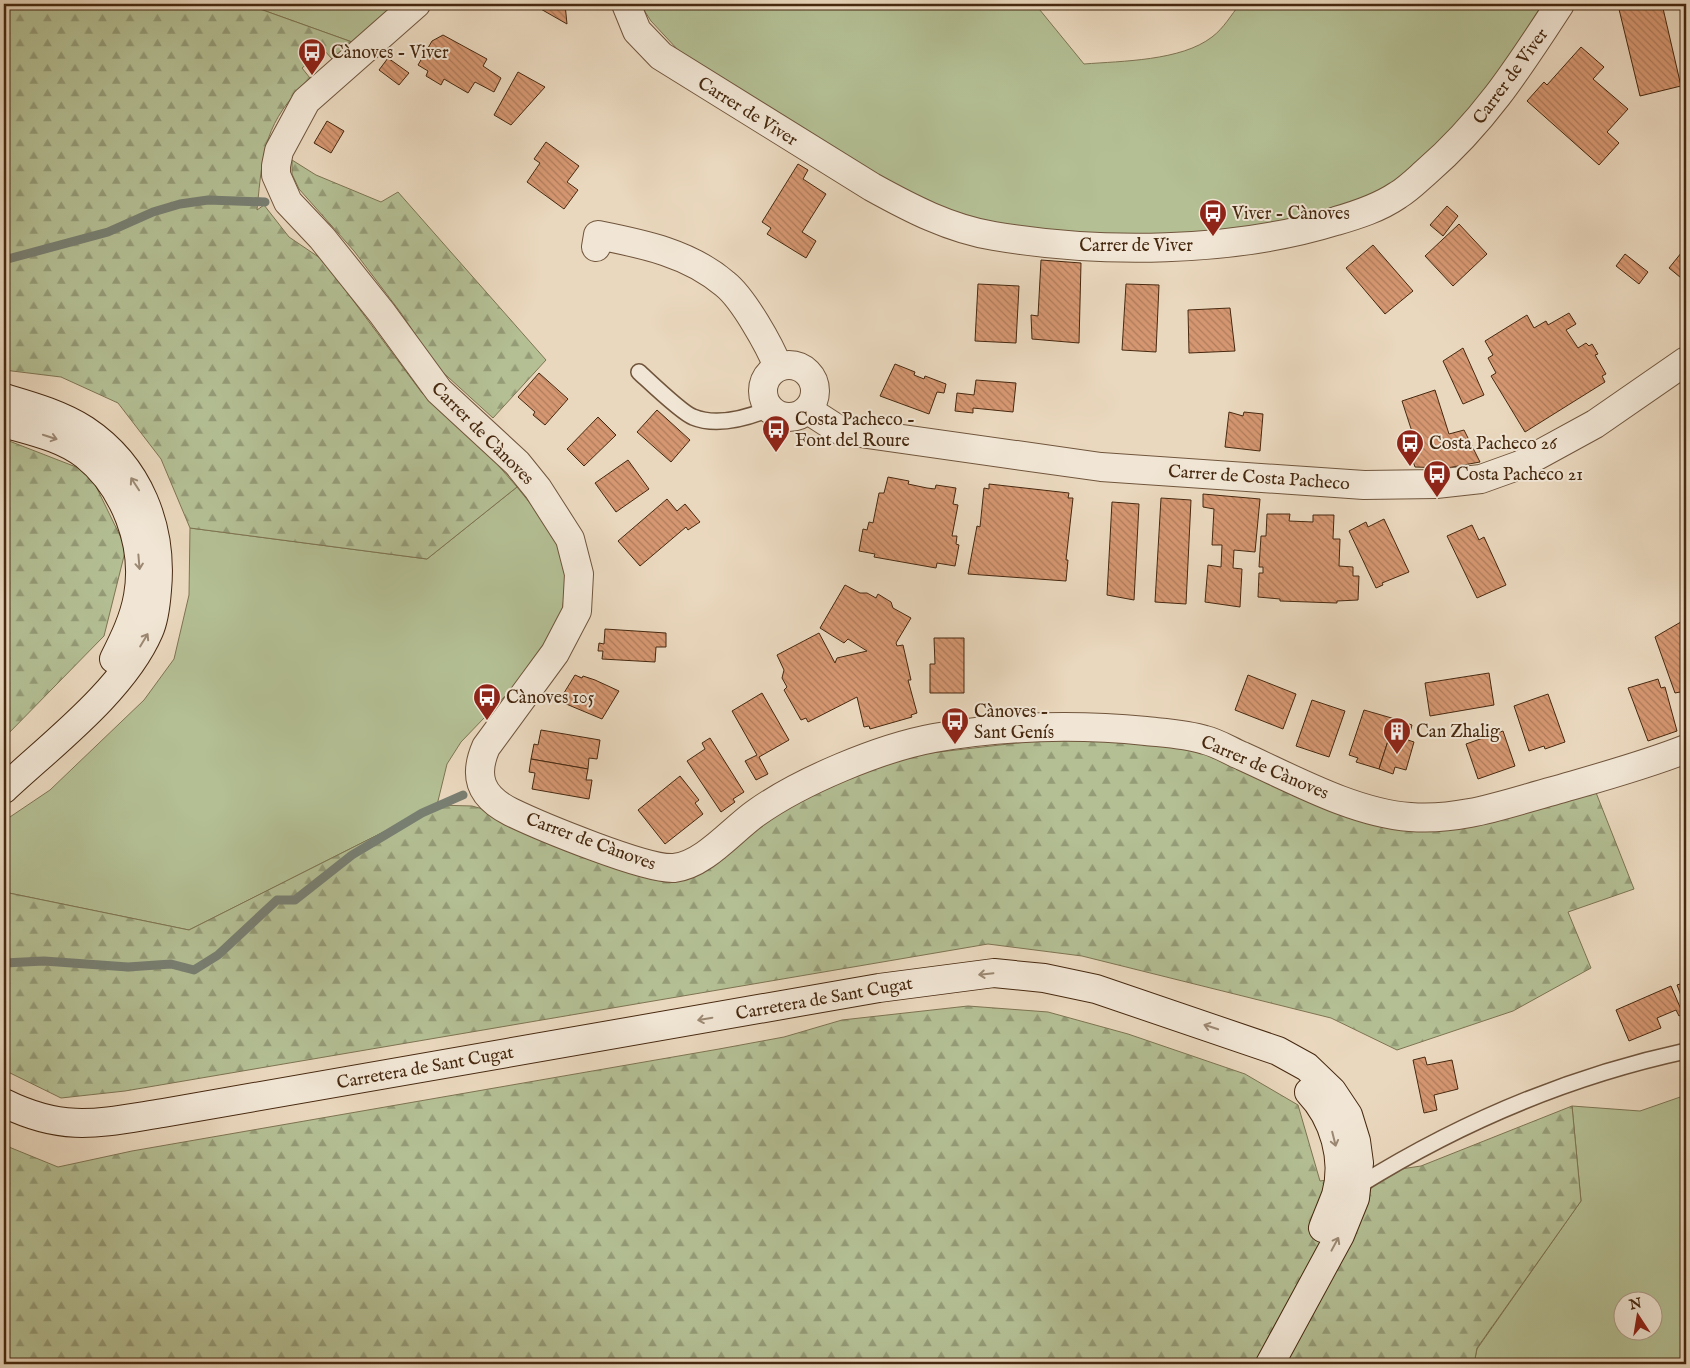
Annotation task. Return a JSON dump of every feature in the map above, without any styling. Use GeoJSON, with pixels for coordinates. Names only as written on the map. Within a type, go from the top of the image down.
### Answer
{"type":"FeatureCollection","features":[{"type":"Feature","properties":{"kind":"street","name":"Carrer de Cànoves"},"geometry":{"type":"LineString","coordinates":[[416,4],[306,101],[279,151],[276,175],[288,202],[322,238],[382,313],[439,392],[517,463],[538,489],[570,540],[579,574],[577,611],[555,654],[486,747],[478,773],[482,785],[494,800],[509,811],[597,847],[647,864],[675,868],[690,864],[701,857],[758,812],[805,785],[864,759],[933,739],[1047,727],[1102,727],[1177,734],[1205,740],[1326,793],[1371,809],[1406,817],[1432,818],[1471,814],[1615,773],[1686,748]]}},
{"type":"Feature","properties":{"kind":"street","name":"Carrer de Viver"},"geometry":{"type":"LineString","coordinates":[[626,4],[637,31],[661,56],[872,187],[930,217],[993,236],[1099,248],[1232,244],[1293,234],[1377,207],[1399,195],[1470,131],[1505,88],[1560,4]]}},
{"type":"Feature","properties":{"kind":"street"},"geometry":{"type":"LineString","coordinates":[[596,247],[598,236],[647,245],[686,258],[726,284],[769,345],[778,367]]}},
{"type":"Feature","properties":{"kind":"street","name":"Carrer de Costa Pacheco"},"geometry":{"type":"LineString","coordinates":[[808,410],[839,430],[1101,467],[1364,484],[1436,484],[1480,479],[1520,465],[1594,424],[1686,361]]}},
{"type":"Feature","properties":{"kind":"street"},"geometry":{"type":"LineString","coordinates":[[796,366],[810,376],[815,393],[808,410],[794,418],[784,418],[769,409],[762,394],[763,386],[771,371],[778,367],[796,366]]}},
{"type":"Feature","properties":{"kind":"street"},"geometry":{"type":"LineString","coordinates":[[4,398],[64,418],[86,430],[116,458],[146,502],[158,549],[159,575],[150,630],[131,662],[104,696],[4,789]]}},
{"type":"Feature","properties":{"kind":"street"},"geometry":{"type":"LineString","coordinates":[[4,423],[58,439],[84,455],[106,476],[122,500],[132,523],[140,573],[138,595],[129,629],[113,661],[84,696],[4,772]]}},
{"type":"Feature","properties":{"kind":"street","name":"Carretera de Sant Cugat"},"geometry":{"type":"LineString","coordinates":[[4,1104],[37,1117],[65,1124],[90,1124],[163,1113],[879,988],[994,973],[1044,978],[1096,990],[1278,1051],[1307,1067],[1332,1091],[1348,1116],[1356,1141],[1359,1163],[1358,1186],[1355,1198],[1340,1235],[1270,1364]]}},
{"type":"Feature","properties":{"kind":"street","name":"Carretera de Sant Cugat"},"geometry":{"type":"LineString","coordinates":[[4,1125],[32,1136],[77,1139],[136,1136],[920,999],[997,991],[1027,992],[1072,1000],[1262,1062],[1297,1082],[1310,1093],[1326,1112],[1335,1138],[1339,1163],[1336,1194],[1320,1234],[1251,1364]]}},
{"type":"Feature","properties":{"kind":"lane"},"geometry":{"type":"LineString","coordinates":[[639,372],[692,417],[711,420],[743,419],[769,409]]}},
{"type":"Feature","properties":{"kind":"lane"},"geometry":{"type":"LineString","coordinates":[[1358,1186],[1450,1133],[1499,1110],[1632,1062],[1686,1051]]}},
{"type":"Feature","properties":{"kind":"green space"},"geometry":{"type":"Polygon","coordinates":[[[4,4],[246,4],[352,42],[332,59],[324,50],[302,68],[310,78],[283,109],[268,138],[261,170],[257,210],[264,205],[289,237],[323,260],[422,393],[484,449],[517,487],[427,559],[190,528],[161,459],[118,403],[61,377],[4,370],[4,4]]]}},
{"type":"Feature","properties":{"kind":"green space"},"geometry":{"type":"Polygon","coordinates":[[[246,4],[396,4],[352,42],[246,4]]]}},
{"type":"Feature","properties":{"kind":"green space"},"geometry":{"type":"Polygon","coordinates":[[[640,4],[1035,4],[1084,64],[1151,58],[1184,51],[1212,37],[1224,26],[1240,4],[1543,4],[1498,84],[1410,170],[1379,194],[1336,210],[1184,239],[998,229],[934,209],[810,138],[678,50],[651,21],[640,4]]]}},
{"type":"Feature","properties":{"kind":"green space"},"geometry":{"type":"Polygon","coordinates":[[[292,160],[316,175],[381,202],[398,192],[546,360],[493,418],[437,367],[401,313],[354,251],[299,189],[292,174],[292,160]]]}},
{"type":"Feature","properties":{"kind":"green space"},"geometry":{"type":"Polygon","coordinates":[[[4,439],[89,472],[126,548],[104,636],[4,738],[4,439]]]}},
{"type":"Feature","properties":{"kind":"green space"},"geometry":{"type":"Polygon","coordinates":[[[517,487],[541,517],[558,545],[567,579],[561,617],[541,651],[508,693],[461,742],[447,764],[437,805],[189,930],[4,892],[4,821],[50,790],[144,700],[174,659],[189,595],[190,528],[427,559],[517,487]]]}},
{"type":"Feature","properties":{"kind":"green space"},"geometry":{"type":"Polygon","coordinates":[[[1070,737],[1140,740],[1203,753],[1386,825],[1593,785],[1634,889],[1568,912],[1591,968],[1513,1011],[1397,1050],[1331,1018],[1082,956],[988,944],[125,1091],[61,1098],[4,1070],[4,892],[189,930],[437,805],[472,806],[512,817],[649,872],[760,825],[801,800],[860,772],[904,756],[1070,737]]]}},
{"type":"Feature","properties":{"kind":"green space"},"geometry":{"type":"Polygon","coordinates":[[[968,1006],[1048,1012],[1128,1034],[1245,1074],[1298,1105],[1320,1181],[1421,1166],[1572,1106],[1581,1201],[1477,1348],[1474,1364],[4,1364],[4,1145],[58,1167],[132,1151],[784,1037],[842,1020],[968,1006]]]}},
{"type":"Feature","properties":{"kind":"green space"},"geometry":{"type":"Polygon","coordinates":[[[1686,1095],[1686,1364],[1474,1364],[1477,1349],[1581,1201],[1572,1106],[1640,1111],[1686,1095]]]}},
{"type":"Feature","properties":{"kind":"building"},"geometry":{"type":"Polygon","coordinates":[[[533,4],[565,4],[567,24],[539,8],[533,4]]]}},
{"type":"Feature","properties":{"kind":"building"},"geometry":{"type":"Polygon","coordinates":[[[1662,4],[1681,86],[1640,96],[1618,5],[1662,4]]]}},
{"type":"Feature","properties":{"kind":"building"},"geometry":{"type":"Polygon","coordinates":[[[443,35],[487,59],[483,66],[501,78],[494,92],[475,82],[468,93],[444,79],[441,85],[426,76],[428,71],[418,65],[432,41],[443,35]]]}},
{"type":"Feature","properties":{"kind":"building"},"geometry":{"type":"Polygon","coordinates":[[[1581,47],[1604,67],[1593,79],[1628,109],[1607,132],[1619,143],[1599,165],[1527,101],[1544,82],[1547,85],[1581,47]]]}},
{"type":"Feature","properties":{"kind":"building"},"geometry":{"type":"Polygon","coordinates":[[[388,58],[409,73],[399,85],[379,70],[388,58]]]}},
{"type":"Feature","properties":{"kind":"building"},"geometry":{"type":"Polygon","coordinates":[[[518,72],[545,87],[511,125],[494,115],[518,72]]]}},
{"type":"Feature","properties":{"kind":"building"},"geometry":{"type":"Polygon","coordinates":[[[327,121],[344,131],[331,153],[314,143],[327,121]]]}},
{"type":"Feature","properties":{"kind":"building"},"geometry":{"type":"Polygon","coordinates":[[[546,142],[579,166],[567,182],[578,190],[564,209],[527,182],[540,163],[534,159],[546,142]]]}},
{"type":"Feature","properties":{"kind":"building"},"geometry":{"type":"Polygon","coordinates":[[[798,164],[808,170],[803,179],[826,194],[802,232],[816,241],[806,258],[767,234],[771,228],[762,222],[798,164]]]}},
{"type":"Feature","properties":{"kind":"building"},"geometry":{"type":"Polygon","coordinates":[[[1447,206],[1458,216],[1443,236],[1430,225],[1447,206]]]}},
{"type":"Feature","properties":{"kind":"building"},"geometry":{"type":"Polygon","coordinates":[[[1459,224],[1487,254],[1453,286],[1425,256],[1459,224]]]}},
{"type":"Feature","properties":{"kind":"building"},"geometry":{"type":"Polygon","coordinates":[[[1373,245],[1413,291],[1385,314],[1346,268],[1373,245]]]}},
{"type":"Feature","properties":{"kind":"building"},"geometry":{"type":"Polygon","coordinates":[[[1686,247],[1686,282],[1669,268],[1686,247]]]}},
{"type":"Feature","properties":{"kind":"building"},"geometry":{"type":"Polygon","coordinates":[[[1625,254],[1648,272],[1639,284],[1616,266],[1625,254]]]}},
{"type":"Feature","properties":{"kind":"building"},"geometry":{"type":"Polygon","coordinates":[[[1041,260],[1081,263],[1079,343],[1032,339],[1031,315],[1038,316],[1041,260]]]}},
{"type":"Feature","properties":{"kind":"building"},"geometry":{"type":"Polygon","coordinates":[[[978,284],[1019,286],[1016,343],[975,341],[978,284]]]}},
{"type":"Feature","properties":{"kind":"building"},"geometry":{"type":"Polygon","coordinates":[[[1126,284],[1159,285],[1156,352],[1122,350],[1126,284]]]}},
{"type":"Feature","properties":{"kind":"building"},"geometry":{"type":"Polygon","coordinates":[[[1230,308],[1235,351],[1189,353],[1188,310],[1230,308]]]}},
{"type":"Feature","properties":{"kind":"building"},"geometry":{"type":"Polygon","coordinates":[[[1569,313],[1576,324],[1566,330],[1578,348],[1586,343],[1589,346],[1592,344],[1598,354],[1595,355],[1606,374],[1602,376],[1605,382],[1525,432],[1491,376],[1496,373],[1488,358],[1493,355],[1485,341],[1527,315],[1534,328],[1546,321],[1548,325],[1569,313]]]}},
{"type":"Feature","properties":{"kind":"building"},"geometry":{"type":"Polygon","coordinates":[[[1463,348],[1484,395],[1463,404],[1443,361],[1463,348]]]}},
{"type":"Feature","properties":{"kind":"building"},"geometry":{"type":"Polygon","coordinates":[[[895,364],[915,372],[914,375],[924,379],[925,376],[946,384],[944,393],[937,392],[929,414],[880,396],[895,364]]]}},
{"type":"Feature","properties":{"kind":"building"},"geometry":{"type":"Polygon","coordinates":[[[539,373],[568,399],[545,425],[533,415],[535,412],[518,397],[539,373]]]}},
{"type":"Feature","properties":{"kind":"building"},"geometry":{"type":"Polygon","coordinates":[[[976,380],[1016,383],[1013,412],[973,408],[973,413],[955,411],[957,393],[974,395],[976,380]]]}},
{"type":"Feature","properties":{"kind":"building"},"geometry":{"type":"Polygon","coordinates":[[[1435,390],[1449,434],[1464,430],[1480,462],[1447,468],[1415,467],[1408,447],[1416,444],[1402,401],[1435,390]]]}},
{"type":"Feature","properties":{"kind":"building"},"geometry":{"type":"Polygon","coordinates":[[[657,410],[690,440],[671,462],[637,432],[657,410]]]}},
{"type":"Feature","properties":{"kind":"building"},"geometry":{"type":"Polygon","coordinates":[[[1229,412],[1243,416],[1244,412],[1263,414],[1260,451],[1225,447],[1229,412]]]}},
{"type":"Feature","properties":{"kind":"building"},"geometry":{"type":"Polygon","coordinates":[[[598,417],[616,435],[584,466],[567,449],[598,417]]]}},
{"type":"Feature","properties":{"kind":"building"},"geometry":{"type":"Polygon","coordinates":[[[628,460],[649,489],[616,512],[595,483],[628,460]]]}},
{"type":"Feature","properties":{"kind":"building"},"geometry":{"type":"Polygon","coordinates":[[[888,477],[909,481],[908,484],[927,488],[935,489],[936,485],[956,488],[953,504],[958,505],[952,536],[957,536],[956,544],[959,545],[955,566],[937,563],[936,568],[874,557],[875,554],[859,551],[863,529],[867,530],[869,522],[873,523],[879,493],[884,493],[888,477]]]}},
{"type":"Feature","properties":{"kind":"building"},"geometry":{"type":"Polygon","coordinates":[[[989,484],[1069,493],[1068,498],[1073,498],[1066,560],[1068,560],[1066,581],[968,574],[977,526],[980,527],[984,488],[989,489],[989,484]]]}},
{"type":"Feature","properties":{"kind":"building"},"geometry":{"type":"Polygon","coordinates":[[[1203,494],[1260,499],[1255,552],[1234,550],[1233,568],[1242,569],[1240,607],[1205,602],[1208,565],[1221,567],[1222,545],[1212,545],[1214,509],[1203,507],[1203,494]]]}},
{"type":"Feature","properties":{"kind":"building"},"geometry":{"type":"Polygon","coordinates":[[[1161,498],[1191,500],[1186,604],[1155,602],[1161,498]]]}},
{"type":"Feature","properties":{"kind":"building"},"geometry":{"type":"Polygon","coordinates":[[[667,499],[677,511],[685,504],[700,522],[688,530],[686,527],[640,566],[618,541],[667,499]]]}},
{"type":"Feature","properties":{"kind":"building"},"geometry":{"type":"Polygon","coordinates":[[[1112,502],[1139,504],[1134,600],[1107,595],[1112,502]]]}},
{"type":"Feature","properties":{"kind":"building"},"geometry":{"type":"Polygon","coordinates":[[[1267,514],[1290,514],[1289,521],[1313,522],[1313,515],[1334,515],[1333,539],[1340,539],[1339,566],[1353,567],[1353,576],[1359,576],[1358,600],[1337,601],[1337,603],[1280,601],[1280,599],[1258,597],[1259,573],[1263,573],[1263,567],[1259,567],[1261,536],[1266,536],[1267,514]]]}},
{"type":"Feature","properties":{"kind":"building"},"geometry":{"type":"Polygon","coordinates":[[[1384,519],[1409,572],[1382,583],[1383,585],[1376,588],[1349,531],[1366,522],[1368,527],[1384,519]]]}},
{"type":"Feature","properties":{"kind":"building"},"geometry":{"type":"Polygon","coordinates":[[[1472,525],[1479,540],[1484,537],[1506,585],[1477,598],[1447,536],[1472,525]]]}},
{"type":"Feature","properties":{"kind":"building"},"geometry":{"type":"Polygon","coordinates":[[[845,585],[860,593],[867,593],[876,598],[878,594],[891,602],[893,608],[911,618],[896,643],[897,646],[903,645],[911,680],[908,680],[917,713],[911,715],[912,717],[870,729],[869,726],[864,727],[857,697],[808,722],[806,718],[801,720],[784,690],[787,687],[782,678],[784,670],[777,655],[819,633],[835,663],[837,658],[867,651],[848,639],[844,643],[820,628],[845,585]]]}},
{"type":"Feature","properties":{"kind":"building"},"geometry":{"type":"Polygon","coordinates":[[[1686,619],[1686,710],[1680,692],[1675,693],[1655,637],[1686,619]]]}},
{"type":"Feature","properties":{"kind":"building"},"geometry":{"type":"Polygon","coordinates":[[[605,629],[666,633],[666,647],[656,647],[655,662],[602,659],[603,651],[598,651],[599,643],[604,644],[605,629]]]}},
{"type":"Feature","properties":{"kind":"building"},"geometry":{"type":"Polygon","coordinates":[[[934,638],[964,638],[964,693],[930,693],[930,664],[935,664],[934,638]]]}},
{"type":"Feature","properties":{"kind":"building"},"geometry":{"type":"Polygon","coordinates":[[[1489,673],[1494,705],[1430,716],[1425,683],[1489,673]]]}},
{"type":"Feature","properties":{"kind":"building"},"geometry":{"type":"Polygon","coordinates":[[[575,675],[595,680],[619,691],[602,719],[559,701],[575,675]]]}},
{"type":"Feature","properties":{"kind":"building"},"geometry":{"type":"Polygon","coordinates":[[[1248,675],[1296,694],[1283,729],[1235,710],[1248,675]]]}},
{"type":"Feature","properties":{"kind":"building"},"geometry":{"type":"Polygon","coordinates":[[[1658,679],[1661,688],[1665,687],[1677,731],[1648,741],[1628,688],[1658,679]]]}},
{"type":"Feature","properties":{"kind":"building"},"geometry":{"type":"Polygon","coordinates":[[[762,693],[789,740],[759,757],[768,774],[756,780],[745,761],[757,755],[732,711],[762,693]]]}},
{"type":"Feature","properties":{"kind":"building"},"geometry":{"type":"Polygon","coordinates":[[[1548,694],[1565,742],[1545,749],[1544,746],[1529,751],[1514,706],[1548,694]]]}},
{"type":"Feature","properties":{"kind":"building"},"geometry":{"type":"Polygon","coordinates":[[[1312,700],[1345,711],[1329,757],[1296,746],[1312,700]]]}},
{"type":"Feature","properties":{"kind":"building"},"geometry":{"type":"Polygon","coordinates":[[[1364,710],[1395,719],[1379,769],[1356,762],[1358,758],[1349,755],[1364,710]]]}},
{"type":"Feature","properties":{"kind":"building","name":"Can Zhalig"},"geometry":{"type":"Polygon","coordinates":[[[1395,719],[1412,725],[1408,740],[1414,742],[1406,770],[1395,767],[1393,774],[1379,769],[1395,719]]]}},
{"type":"Feature","properties":{"kind":"building"},"geometry":{"type":"Polygon","coordinates":[[[541,730],[600,740],[597,759],[589,758],[588,769],[531,759],[534,744],[538,745],[541,730]]]}},
{"type":"Feature","properties":{"kind":"building"},"geometry":{"type":"Polygon","coordinates":[[[1503,731],[1515,766],[1478,779],[1466,744],[1503,731]]]}},
{"type":"Feature","properties":{"kind":"building"},"geometry":{"type":"Polygon","coordinates":[[[710,738],[744,792],[733,799],[735,802],[721,812],[687,761],[705,749],[702,743],[710,738]]]}},
{"type":"Feature","properties":{"kind":"building"},"geometry":{"type":"Polygon","coordinates":[[[531,759],[588,769],[586,780],[592,780],[589,799],[532,789],[535,773],[529,772],[531,759]]]}},
{"type":"Feature","properties":{"kind":"building"},"geometry":{"type":"Polygon","coordinates":[[[680,776],[699,800],[695,803],[703,814],[665,844],[638,810],[680,776]]]}},
{"type":"Feature","properties":{"kind":"building"},"geometry":{"type":"Polygon","coordinates":[[[1686,982],[1686,1009],[1677,985],[1686,982]]]}},
{"type":"Feature","properties":{"kind":"building"},"geometry":{"type":"Polygon","coordinates":[[[1671,986],[1683,1014],[1679,1016],[1676,1010],[1657,1018],[1661,1028],[1629,1041],[1616,1010],[1671,986]]]}},
{"type":"Feature","properties":{"kind":"building"},"geometry":{"type":"Polygon","coordinates":[[[1425,1057],[1427,1065],[1452,1060],[1458,1089],[1434,1095],[1437,1110],[1424,1113],[1413,1060],[1425,1057]]]}},
{"type":"Feature","properties":{"kind":"waterway"},"geometry":{"type":"LineString","coordinates":[[4,260],[108,232],[153,212],[180,204],[208,200],[265,202]]}},
{"type":"Feature","properties":{"kind":"waterway"},"geometry":{"type":"LineString","coordinates":[[4,963],[44,961],[128,967],[171,964],[194,970],[218,955],[277,900],[295,900],[352,855],[422,813],[463,795]]}},
{"type":"Feature","properties":{"kind":"place","name":"Cànoves - Viver"},"geometry":{"type":"Point","coordinates":[312,76]}},
{"type":"Feature","properties":{"kind":"place","name":"Viver - Cànoves"},"geometry":{"type":"Point","coordinates":[1213,237]}},
{"type":"Feature","properties":{"kind":"place","name":"Costa Pacheco - Font del Roure"},"geometry":{"type":"Point","coordinates":[776,453]}},
{"type":"Feature","properties":{"kind":"place","name":"Costa Pacheco 26"},"geometry":{"type":"Point","coordinates":[1410,467]}},
{"type":"Feature","properties":{"kind":"place","name":"Costa Pacheco 21"},"geometry":{"type":"Point","coordinates":[1437,498]}},
{"type":"Feature","properties":{"kind":"place","name":"Cànoves 105"},"geometry":{"type":"Point","coordinates":[487,721]}},
{"type":"Feature","properties":{"kind":"place","name":"Cànoves - Sant Genís"},"geometry":{"type":"Point","coordinates":[955,745]}},
{"type":"Feature","properties":{"kind":"place","name":"Can Zhalig"},"geometry":{"type":"Point","coordinates":[1397,755]}}]}
